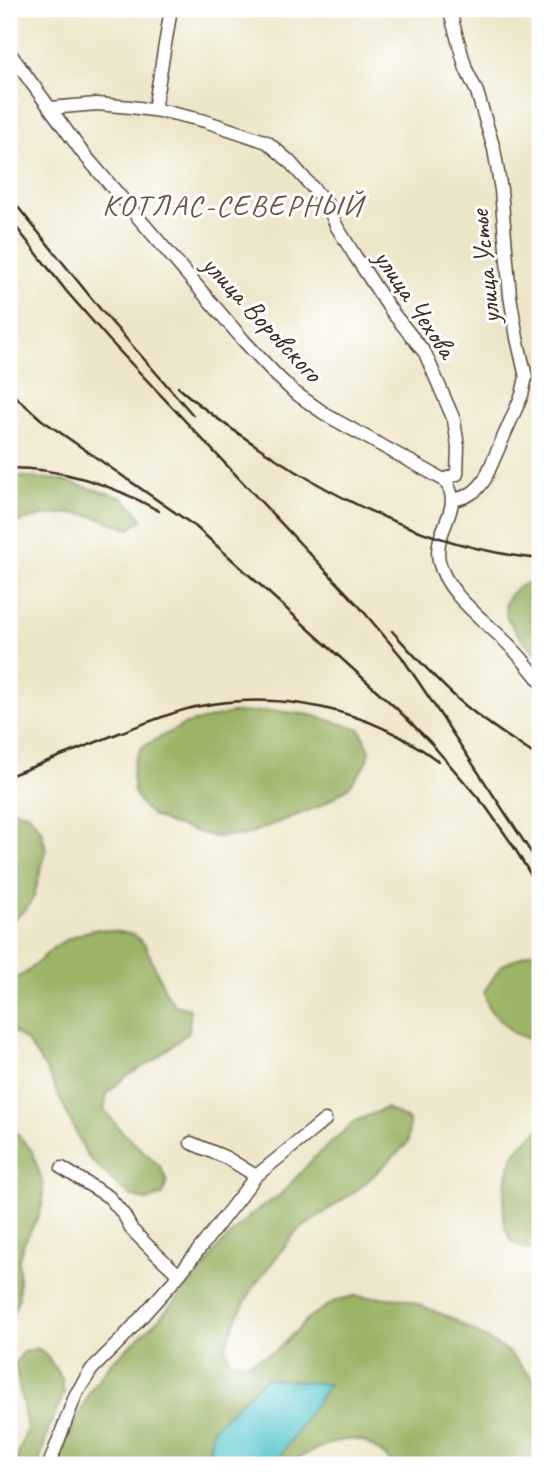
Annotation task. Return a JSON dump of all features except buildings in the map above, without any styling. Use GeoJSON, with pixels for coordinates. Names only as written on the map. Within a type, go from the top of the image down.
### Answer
{"type":"FeatureCollection","features":[{"type":"Feature","properties":{"kind":"street"},"geometry":{"type":"LineString","coordinates":[[154,110],[172,9]]}},
{"type":"Feature","properties":{"kind":"street","name":"улица Устье"},"geometry":{"type":"LineString","coordinates":[[449,9],[466,69],[477,92],[494,149],[501,190],[510,296],[526,377],[522,395],[485,479],[473,493],[453,500]]}},
{"type":"Feature","properties":{"kind":"street","name":"улица Воровского"},"geometry":{"type":"LineString","coordinates":[[9,52],[91,162],[276,375],[294,392],[328,416],[444,480]]}},
{"type":"Feature","properties":{"kind":"street","name":"улица Чехова"},"geometry":{"type":"LineString","coordinates":[[50,108],[97,104],[154,110],[205,121],[267,142],[289,161],[327,204],[355,257],[392,312],[425,353],[454,420],[458,447],[457,474],[444,480]]}},
{"type":"Feature","properties":{"kind":"street"},"geometry":{"type":"LineString","coordinates":[[444,480],[453,493],[452,509],[439,538],[439,561],[445,575],[461,599],[512,647],[540,681]]}},
{"type":"Feature","properties":{"kind":"street"},"geometry":{"type":"LineString","coordinates":[[49,1465],[76,1394],[92,1369],[179,1275],[256,1176],[325,1120]]}},
{"type":"Feature","properties":{"kind":"street"},"geometry":{"type":"LineString","coordinates":[[191,1143],[227,1158],[256,1176]]}},
{"type":"Feature","properties":{"kind":"street"},"geometry":{"type":"LineString","coordinates":[[62,1168],[109,1198],[124,1215],[132,1230],[179,1275]]}},
{"type":"Feature","properties":{"kind":"green space"},"geometry":{"type":"Polygon","coordinates":[[[9,477],[61,480],[121,497],[142,519],[130,529],[92,516],[67,513],[37,517],[9,525],[9,477]]]}},
{"type":"Feature","properties":{"kind":"green space"},"geometry":{"type":"Polygon","coordinates":[[[540,581],[540,658],[507,618],[505,602],[520,587],[540,581]]]}},
{"type":"Feature","properties":{"kind":"green space"},"geometry":{"type":"Polygon","coordinates":[[[278,711],[311,715],[360,729],[370,750],[366,764],[348,788],[320,806],[245,835],[214,837],[168,823],[153,816],[142,806],[134,792],[132,776],[134,761],[142,747],[183,725],[231,713],[278,711]]]}},
{"type":"Feature","properties":{"kind":"green space"},"geometry":{"type":"Polygon","coordinates":[[[9,811],[29,814],[42,831],[46,850],[34,896],[26,909],[14,919],[9,919],[9,811]]]}},
{"type":"Feature","properties":{"kind":"green space"},"geometry":{"type":"Polygon","coordinates":[[[98,929],[133,934],[145,945],[174,1005],[190,1009],[189,1032],[153,1061],[125,1077],[107,1094],[104,1110],[124,1134],[160,1166],[167,1180],[163,1195],[147,1201],[120,1188],[87,1156],[47,1071],[27,1042],[9,1028],[9,979],[27,972],[64,941],[98,929]]]}},
{"type":"Feature","properties":{"kind":"green space"},"geometry":{"type":"Polygon","coordinates":[[[530,952],[540,954],[540,1043],[513,1033],[489,1009],[484,992],[501,966],[530,952]]]}},
{"type":"Feature","properties":{"kind":"green space"},"geometry":{"type":"Polygon","coordinates":[[[386,1108],[409,1120],[408,1143],[361,1187],[296,1232],[255,1285],[238,1315],[225,1347],[230,1361],[247,1363],[276,1351],[311,1316],[337,1300],[355,1296],[405,1299],[451,1318],[507,1351],[531,1376],[540,1390],[540,1465],[393,1465],[372,1446],[362,1441],[344,1440],[304,1455],[289,1465],[57,1465],[92,1387],[112,1362],[158,1320],[206,1266],[216,1250],[249,1216],[281,1194],[313,1159],[355,1121],[386,1108]]]}},
{"type":"Feature","properties":{"kind":"green space"},"geometry":{"type":"Polygon","coordinates":[[[9,1124],[32,1151],[43,1185],[43,1202],[23,1245],[19,1260],[19,1297],[9,1318],[9,1124]]]}},
{"type":"Feature","properties":{"kind":"green space"},"geometry":{"type":"Polygon","coordinates":[[[540,1129],[540,1247],[527,1250],[514,1243],[508,1234],[504,1198],[508,1172],[516,1152],[540,1129]]]}},
{"type":"Feature","properties":{"kind":"green space"},"geometry":{"type":"Polygon","coordinates":[[[38,1348],[62,1379],[64,1394],[51,1422],[38,1465],[12,1465],[27,1428],[15,1364],[23,1352],[38,1348]]]}},
{"type":"Feature","properties":{"kind":"water"},"geometry":{"type":"Polygon","coordinates":[[[266,1378],[329,1384],[278,1459],[269,1465],[207,1465],[213,1428],[266,1378]]]}},
{"type":"Feature","properties":{"kind":"railway"},"geometry":{"type":"LineString","coordinates":[[9,196],[101,310],[193,415]]}},
{"type":"Feature","properties":{"kind":"railway"},"geometry":{"type":"LineString","coordinates":[[9,218],[67,292],[110,341],[358,605],[401,656],[540,866]]}},
{"type":"Feature","properties":{"kind":"railway"},"geometry":{"type":"LineString","coordinates":[[178,387],[264,451],[328,490],[362,507],[430,535],[466,546],[540,559]]}},
{"type":"Feature","properties":{"kind":"railway"},"geometry":{"type":"LineString","coordinates":[[9,391],[42,420],[196,527],[396,708],[430,742],[486,807],[540,890]]}},
{"type":"Feature","properties":{"kind":"railway"},"geometry":{"type":"LineString","coordinates":[[9,468],[49,471],[87,480],[124,493],[159,511]]}},
{"type":"Feature","properties":{"kind":"railway"},"geometry":{"type":"LineString","coordinates":[[392,631],[460,701],[540,758]]}},
{"type":"Feature","properties":{"kind":"railway"},"geometry":{"type":"LineString","coordinates":[[9,776],[176,712],[227,702],[291,702],[353,716],[383,728],[438,761]]}},
{"type":"Feature","properties":{"kind":"district","name":"КОТЛАС-СЕВЕРНЫЙ"},"geometry":{"type":"Point","coordinates":[233,205]}}]}
